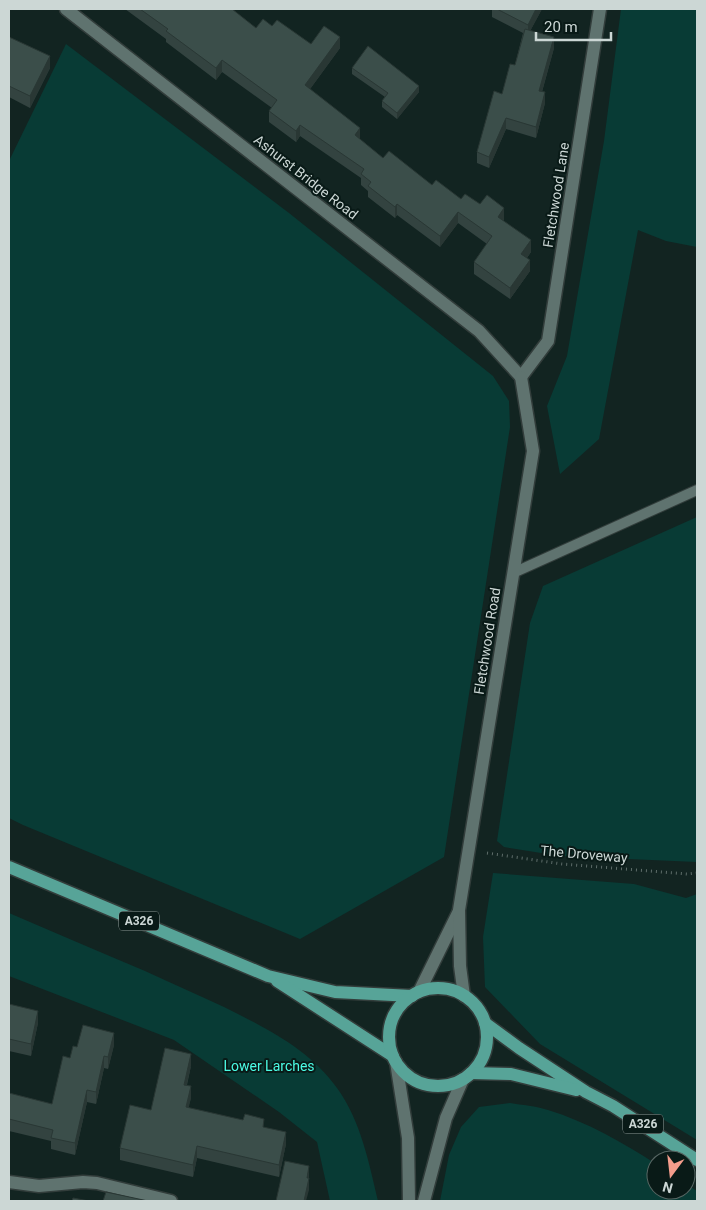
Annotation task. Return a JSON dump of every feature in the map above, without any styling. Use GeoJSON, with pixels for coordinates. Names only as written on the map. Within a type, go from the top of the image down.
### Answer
{"type":"FeatureCollection","features":[{"type":"Feature","properties":{"kind":"main road","name":"A326"},"geometry":{"type":"LineString","coordinates":[[9,867],[268,976],[335,992],[415,994]]}},
{"type":"Feature","properties":{"kind":"main road","name":"A326"},"geometry":{"type":"LineString","coordinates":[[268,976],[395,1059]]}},
{"type":"Feature","properties":{"kind":"main road"},"geometry":{"type":"LineString","coordinates":[[434,988],[450,990],[474,1003],[486,1023],[487,1034],[483,1056],[467,1076],[446,1085],[426,1084],[410,1076],[395,1059],[390,1045],[392,1022],[396,1012],[403,1003],[415,994],[434,988]]}},
{"type":"Feature","properties":{"kind":"main road","name":"A326"},"geometry":{"type":"LineString","coordinates":[[486,1023],[519,1048],[586,1092],[613,1106],[697,1160]]}},
{"type":"Feature","properties":{"kind":"main road","name":"A326"},"geometry":{"type":"LineString","coordinates":[[467,1076],[511,1074],[586,1092]]}},
{"type":"Feature","properties":{"kind":"street","name":"Ashurst Bridge Road"},"geometry":{"type":"LineString","coordinates":[[66,9],[479,331],[521,377]]}},
{"type":"Feature","properties":{"kind":"street","name":"Fletchwood Lane"},"geometry":{"type":"LineString","coordinates":[[521,377],[548,341],[600,9]]}},
{"type":"Feature","properties":{"kind":"street","name":"Fletchwood Road"},"geometry":{"type":"LineString","coordinates":[[464,996],[460,966],[459,910],[533,451],[521,377]]}},
{"type":"Feature","properties":{"kind":"street","name":"Fletchwood Road"},"geometry":{"type":"LineString","coordinates":[[415,994],[459,910]]}},
{"type":"Feature","properties":{"kind":"street"},"geometry":{"type":"LineString","coordinates":[[395,1059],[408,1138],[408,1201]]}},
{"type":"Feature","properties":{"kind":"street"},"geometry":{"type":"LineString","coordinates":[[424,1201],[446,1118],[467,1076]]}},
{"type":"Feature","properties":{"kind":"street"},"geometry":{"type":"LineString","coordinates":[[9,1182],[39,1186],[83,1182],[98,1183],[171,1201]]}},
{"type":"Feature","properties":{"kind":"lane"},"geometry":{"type":"LineString","coordinates":[[514,573],[697,490]]}},
{"type":"Feature","properties":{"kind":"path","name":"The Droveway"},"geometry":{"type":"LineString","coordinates":[[469,850],[510,858],[562,864],[686,874],[697,873]]}},
{"type":"Feature","properties":{"kind":"green space"},"geometry":{"type":"Polygon","coordinates":[[[621,9],[697,9],[697,247],[666,241],[638,230],[599,439],[560,474],[547,406],[567,356],[604,141],[621,9]]]}},
{"type":"Feature","properties":{"kind":"green space"},"geometry":{"type":"Polygon","coordinates":[[[66,44],[289,213],[493,376],[509,401],[510,427],[444,857],[300,939],[9,818],[9,161],[66,44]]]}},
{"type":"Feature","properties":{"kind":"green space"},"geometry":{"type":"Polygon","coordinates":[[[697,517],[697,862],[560,856],[504,847],[497,841],[530,623],[543,586],[697,517]]]}},
{"type":"Feature","properties":{"kind":"green space"},"geometry":{"type":"Polygon","coordinates":[[[493,873],[634,884],[686,898],[697,894],[697,1140],[540,1044],[485,987],[483,937],[493,873]]]}},
{"type":"Feature","properties":{"kind":"green space","name":"Lower Larches"},"geometry":{"type":"Polygon","coordinates":[[[9,913],[224,1007],[271,1032],[300,1051],[326,1074],[337,1088],[352,1114],[363,1143],[378,1201],[330,1201],[317,1142],[279,1112],[174,1040],[9,976],[9,913]]]}},
{"type":"Feature","properties":{"kind":"green space"},"geometry":{"type":"Polygon","coordinates":[[[510,1103],[548,1110],[577,1120],[604,1133],[646,1158],[646,1200],[696,1200],[696,1190],[697,1201],[440,1201],[449,1155],[461,1127],[479,1107],[510,1103]]]}},
{"type":"Feature","properties":{"kind":"building"},"geometry":{"type":"Polygon","coordinates":[[[140,9],[232,9],[256,28],[263,19],[272,26],[277,20],[311,44],[324,26],[340,37],[305,85],[360,128],[355,135],[383,158],[389,151],[432,185],[436,180],[461,199],[465,194],[480,204],[487,195],[504,208],[498,217],[531,240],[521,254],[530,260],[510,288],[474,262],[492,236],[458,212],[440,236],[397,204],[395,207],[368,186],[371,182],[361,174],[364,169],[300,125],[296,131],[269,111],[277,100],[222,60],[216,68],[140,9]]]}},
{"type":"Feature","properties":{"kind":"building"},"geometry":{"type":"Polygon","coordinates":[[[497,9],[536,9],[528,25],[497,9]]]}},
{"type":"Feature","properties":{"kind":"building"},"geometry":{"type":"Polygon","coordinates":[[[525,29],[554,37],[539,91],[545,92],[536,127],[506,118],[489,157],[477,152],[494,91],[502,94],[510,64],[515,65],[525,29]]]}},
{"type":"Feature","properties":{"kind":"building"},"geometry":{"type":"Polygon","coordinates":[[[9,37],[50,56],[30,96],[9,86],[9,37]]]}},
{"type":"Feature","properties":{"kind":"building"},"geometry":{"type":"Polygon","coordinates":[[[368,46],[419,86],[397,113],[382,101],[388,93],[352,68],[368,46]]]}},
{"type":"Feature","properties":{"kind":"building"},"geometry":{"type":"Polygon","coordinates":[[[9,1004],[38,1011],[31,1044],[9,1039],[9,1004]]]}},
{"type":"Feature","properties":{"kind":"building"},"geometry":{"type":"Polygon","coordinates":[[[83,1025],[114,1033],[108,1057],[104,1056],[96,1092],[87,1090],[75,1143],[51,1138],[53,1130],[9,1119],[9,1093],[52,1104],[63,1056],[70,1058],[73,1046],[77,1047],[83,1025]]]}},
{"type":"Feature","properties":{"kind":"building"},"geometry":{"type":"Polygon","coordinates":[[[165,1048],[191,1054],[184,1085],[191,1086],[186,1107],[243,1120],[245,1114],[264,1119],[263,1127],[286,1132],[279,1165],[197,1146],[193,1165],[120,1148],[130,1105],[151,1110],[165,1048]]]}},
{"type":"Feature","properties":{"kind":"building"},"geometry":{"type":"Polygon","coordinates":[[[285,1161],[309,1166],[307,1178],[309,1178],[304,1201],[276,1201],[285,1161]]]}},
{"type":"Feature","properties":{"kind":"building"},"geometry":{"type":"Polygon","coordinates":[[[106,1192],[148,1201],[103,1201],[106,1192]]]}},
{"type":"Feature","properties":{"kind":"building"},"geometry":{"type":"Polygon","coordinates":[[[73,1198],[89,1201],[72,1201],[73,1198]]]}}]}
